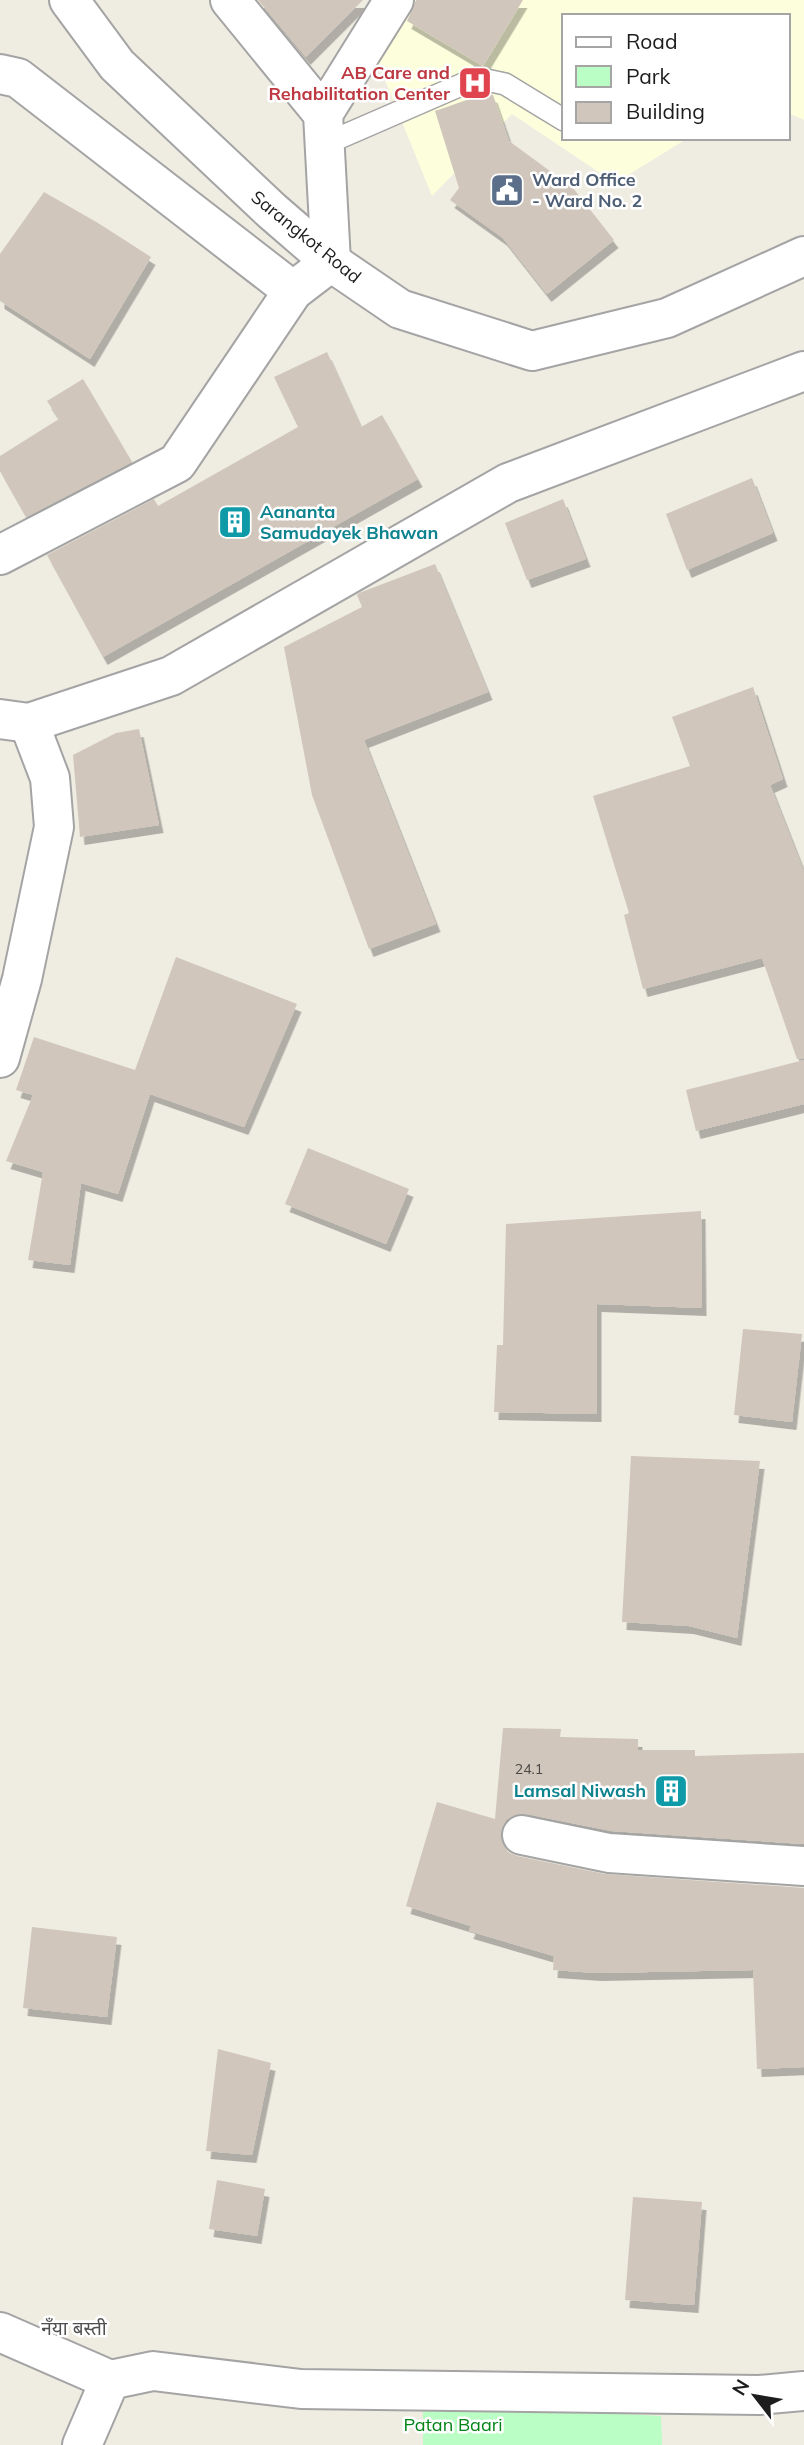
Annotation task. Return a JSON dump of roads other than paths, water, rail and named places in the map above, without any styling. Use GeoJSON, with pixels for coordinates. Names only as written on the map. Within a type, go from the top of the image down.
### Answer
{"type":"FeatureCollection","features":[{"type":"Feature","properties":{"kind":"street","name":"Sarangkot Road"},"geometry":{"type":"LineString","coordinates":[[69,0],[117,65],[272,211],[331,262],[400,309],[532,351],[667,318],[804,256]]}},
{"type":"Feature","properties":{"kind":"street"},"geometry":{"type":"LineString","coordinates":[[230,0],[324,129]]}},
{"type":"Feature","properties":{"kind":"street"},"geometry":{"type":"LineString","coordinates":[[0,555],[177,463],[293,292],[331,262],[324,129],[394,0]]}},
{"type":"Feature","properties":{"kind":"street"},"geometry":{"type":"LineString","coordinates":[[0,74],[19,78],[293,292]]}},
{"type":"Feature","properties":{"kind":"street"},"geometry":{"type":"LineString","coordinates":[[0,1058],[22,979],[54,827],[50,778],[14,721],[171,676],[509,482],[804,371]]}},
{"type":"Feature","properties":{"kind":"street"},"geometry":{"type":"LineString","coordinates":[[522,1835],[609,1853],[804,1866]]}},
{"type":"Feature","properties":{"kind":"street"},"geometry":{"type":"LineString","coordinates":[[0,2332],[110,2380],[153,2371],[301,2389],[759,2395],[804,2391]]}},
{"type":"Feature","properties":{"kind":"street"},"geometry":{"type":"LineString","coordinates":[[82,2445],[110,2380]]}},
{"type":"Feature","properties":{"kind":"lane"},"geometry":{"type":"LineString","coordinates":[[324,129],[477,78],[506,84],[562,119]]}},
{"type":"Feature","properties":{"kind":"place","name":"AB Care and Rehabilitation Center"},"geometry":{"type":"Point","coordinates":[475,83]}},
{"type":"Feature","properties":{"kind":"place","name":"Ward Office - Ward No. 2"},"geometry":{"type":"Point","coordinates":[507,190]}},
{"type":"Feature","properties":{"kind":"place","name":"Aananta Samudayek Bhawan"},"geometry":{"type":"Point","coordinates":[235,522]}},
{"type":"Feature","properties":{"kind":"place","name":"Lamsal Niwash"},"geometry":{"type":"Point","coordinates":[671,1791]}},
{"type":"Feature","properties":{"kind":"district","name":"नँया बस्ती"},"geometry":{"type":"Point","coordinates":[74,2328]}},
{"type":"Feature","properties":{"kind":"park label","name":"Patan Baari"},"geometry":{"type":"Point","coordinates":[453,2425]}}]}
